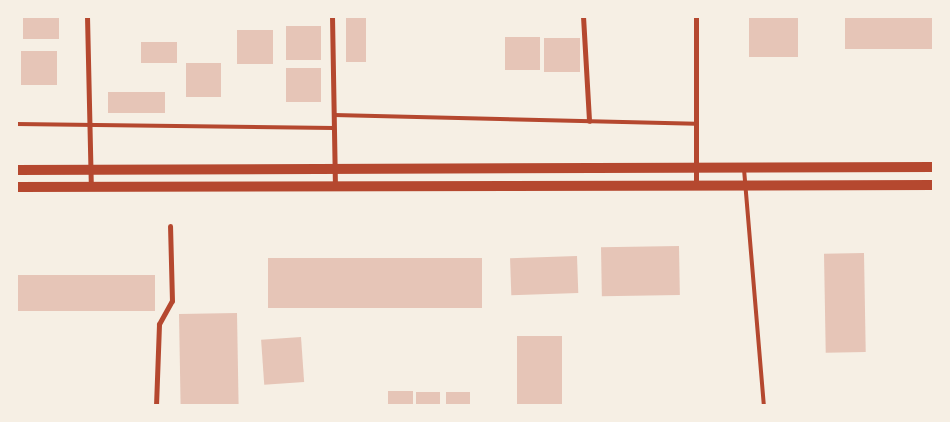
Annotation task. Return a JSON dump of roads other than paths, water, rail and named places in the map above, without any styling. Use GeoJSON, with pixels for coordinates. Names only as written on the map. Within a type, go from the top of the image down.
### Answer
{"type":"FeatureCollection","features":[{"type":"Feature","properties":{"kind":"main road"},"geometry":{"type":"LineString","coordinates":[[16,170],[335,170],[696,165],[934,167]]}},
{"type":"Feature","properties":{"kind":"main road"},"geometry":{"type":"LineString","coordinates":[[16,187],[696,184],[934,185]]}},
{"type":"Feature","properties":{"kind":"street"},"geometry":{"type":"LineString","coordinates":[[87,16],[91,186]]}},
{"type":"Feature","properties":{"kind":"street"},"geometry":{"type":"LineString","coordinates":[[332,16],[335,186]]}},
{"type":"Feature","properties":{"kind":"street"},"geometry":{"type":"LineString","coordinates":[[583,16],[589,121]]}},
{"type":"Feature","properties":{"kind":"street"},"geometry":{"type":"LineString","coordinates":[[696,16],[696,184]]}},
{"type":"Feature","properties":{"kind":"street"},"geometry":{"type":"LineString","coordinates":[[156,406],[159,324],[172,301],[170,226]]}},
{"type":"Feature","properties":{"kind":"lane"},"geometry":{"type":"LineString","coordinates":[[334,115],[696,124]]}},
{"type":"Feature","properties":{"kind":"lane"},"geometry":{"type":"LineString","coordinates":[[16,124],[334,128]]}},
{"type":"Feature","properties":{"kind":"lane"},"geometry":{"type":"LineString","coordinates":[[744,166],[764,406]]}}]}
